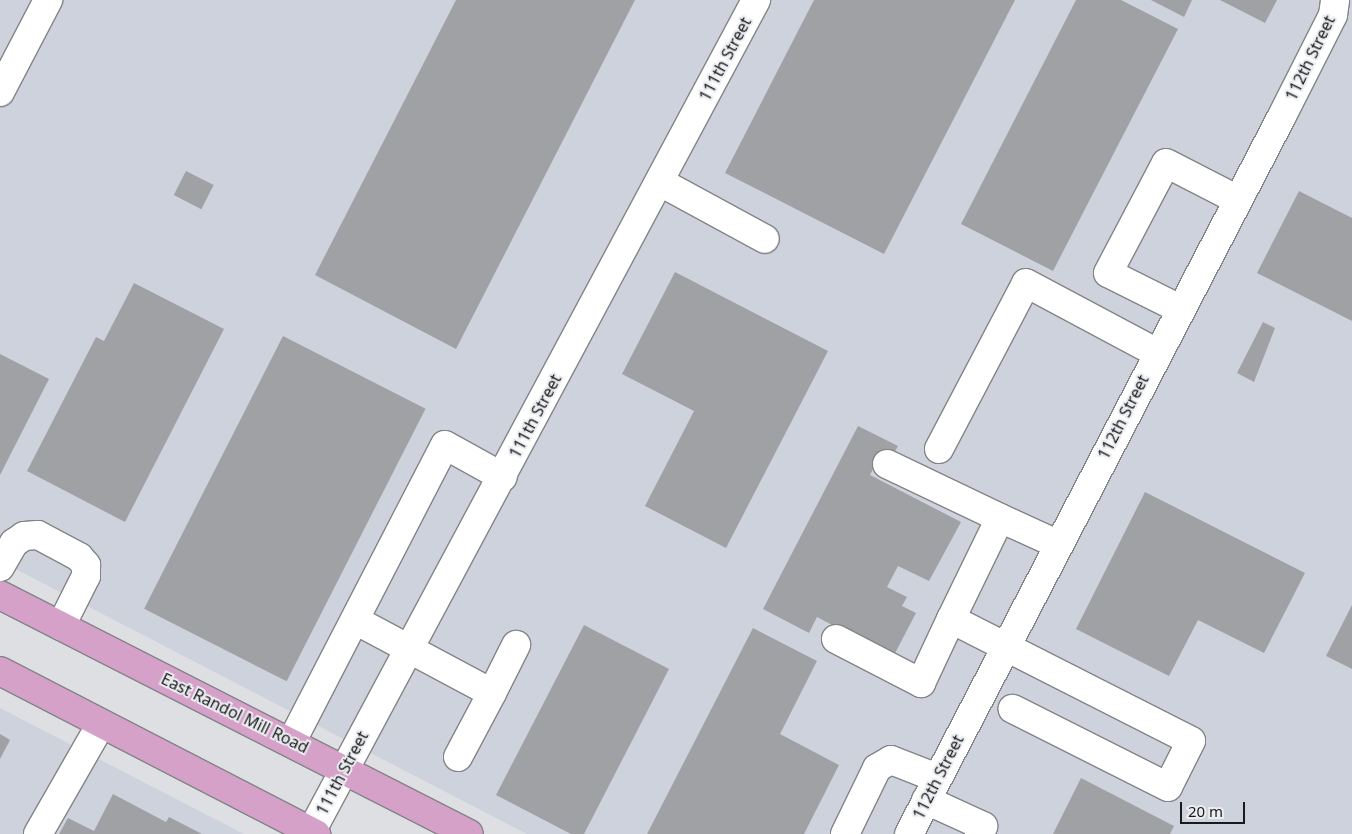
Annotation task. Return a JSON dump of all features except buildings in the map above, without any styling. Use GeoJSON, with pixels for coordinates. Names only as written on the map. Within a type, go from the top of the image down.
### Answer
{"type":"FeatureCollection","features":[{"type":"Feature","properties":{"kind":"main road","name":"East Randol Mill Road"},"geometry":{"type":"LineString","coordinates":[[0,595],[345,768],[469,834]]}},
{"type":"Feature","properties":{"kind":"main road"},"geometry":{"type":"LineString","coordinates":[[0,671],[312,833]]}},
{"type":"Feature","properties":{"kind":"street"},"geometry":{"type":"LineString","coordinates":[[0,92],[48,0]]}},
{"type":"Feature","properties":{"kind":"street","name":"111th Street"},"geometry":{"type":"LineString","coordinates":[[312,833],[756,0]]}},
{"type":"Feature","properties":{"kind":"street","name":"112th Street"},"geometry":{"type":"LineString","coordinates":[[909,834],[1004,646],[1329,23],[1335,0]]}},
{"type":"Feature","properties":{"kind":"street"},"geometry":{"type":"LineString","coordinates":[[1180,309],[1108,273],[1161,171],[1166,163],[1238,200]]}},
{"type":"Feature","properties":{"kind":"street"},"geometry":{"type":"LineString","coordinates":[[660,182],[766,239]]}},
{"type":"Feature","properties":{"kind":"street"},"geometry":{"type":"LineString","coordinates":[[939,449],[1026,283],[1157,353]]}},
{"type":"Feature","properties":{"kind":"street"},"geometry":{"type":"LineString","coordinates":[[292,741],[445,445],[503,477]]}},
{"type":"Feature","properties":{"kind":"street"},"geometry":{"type":"LineString","coordinates":[[887,464],[1057,544]]}},
{"type":"Feature","properties":{"kind":"street"},"geometry":{"type":"LineString","coordinates":[[836,640],[921,683],[1000,518]]}},
{"type":"Feature","properties":{"kind":"street"},"geometry":{"type":"LineString","coordinates":[[0,567],[14,543],[24,536],[38,535],[79,557],[86,565],[86,576],[61,626]]}},
{"type":"Feature","properties":{"kind":"street"},"geometry":{"type":"LineString","coordinates":[[951,619],[1192,741],[1168,787],[1013,709]]}},
{"type":"Feature","properties":{"kind":"street"},"geometry":{"type":"LineString","coordinates":[[355,620],[492,693]]}},
{"type":"Feature","properties":{"kind":"street"},"geometry":{"type":"LineString","coordinates":[[458,757],[516,645]]}},
{"type":"Feature","properties":{"kind":"street"},"geometry":{"type":"LineString","coordinates":[[38,834],[101,724]]}},
{"type":"Feature","properties":{"kind":"street"},"geometry":{"type":"LineString","coordinates":[[845,834],[877,768],[891,760],[983,826],[979,834]]}},
{"type":"Feature","properties":{"kind":"shaded area"},"geometry":{"type":"Polygon","coordinates":[[[0,0],[1352,0],[1352,834],[527,834],[0,561],[0,0]]]}},
{"type":"Feature","properties":{"kind":"shaded area"},"geometry":{"type":"Polygon","coordinates":[[[0,708],[244,834],[0,834],[0,708]]]}}]}
